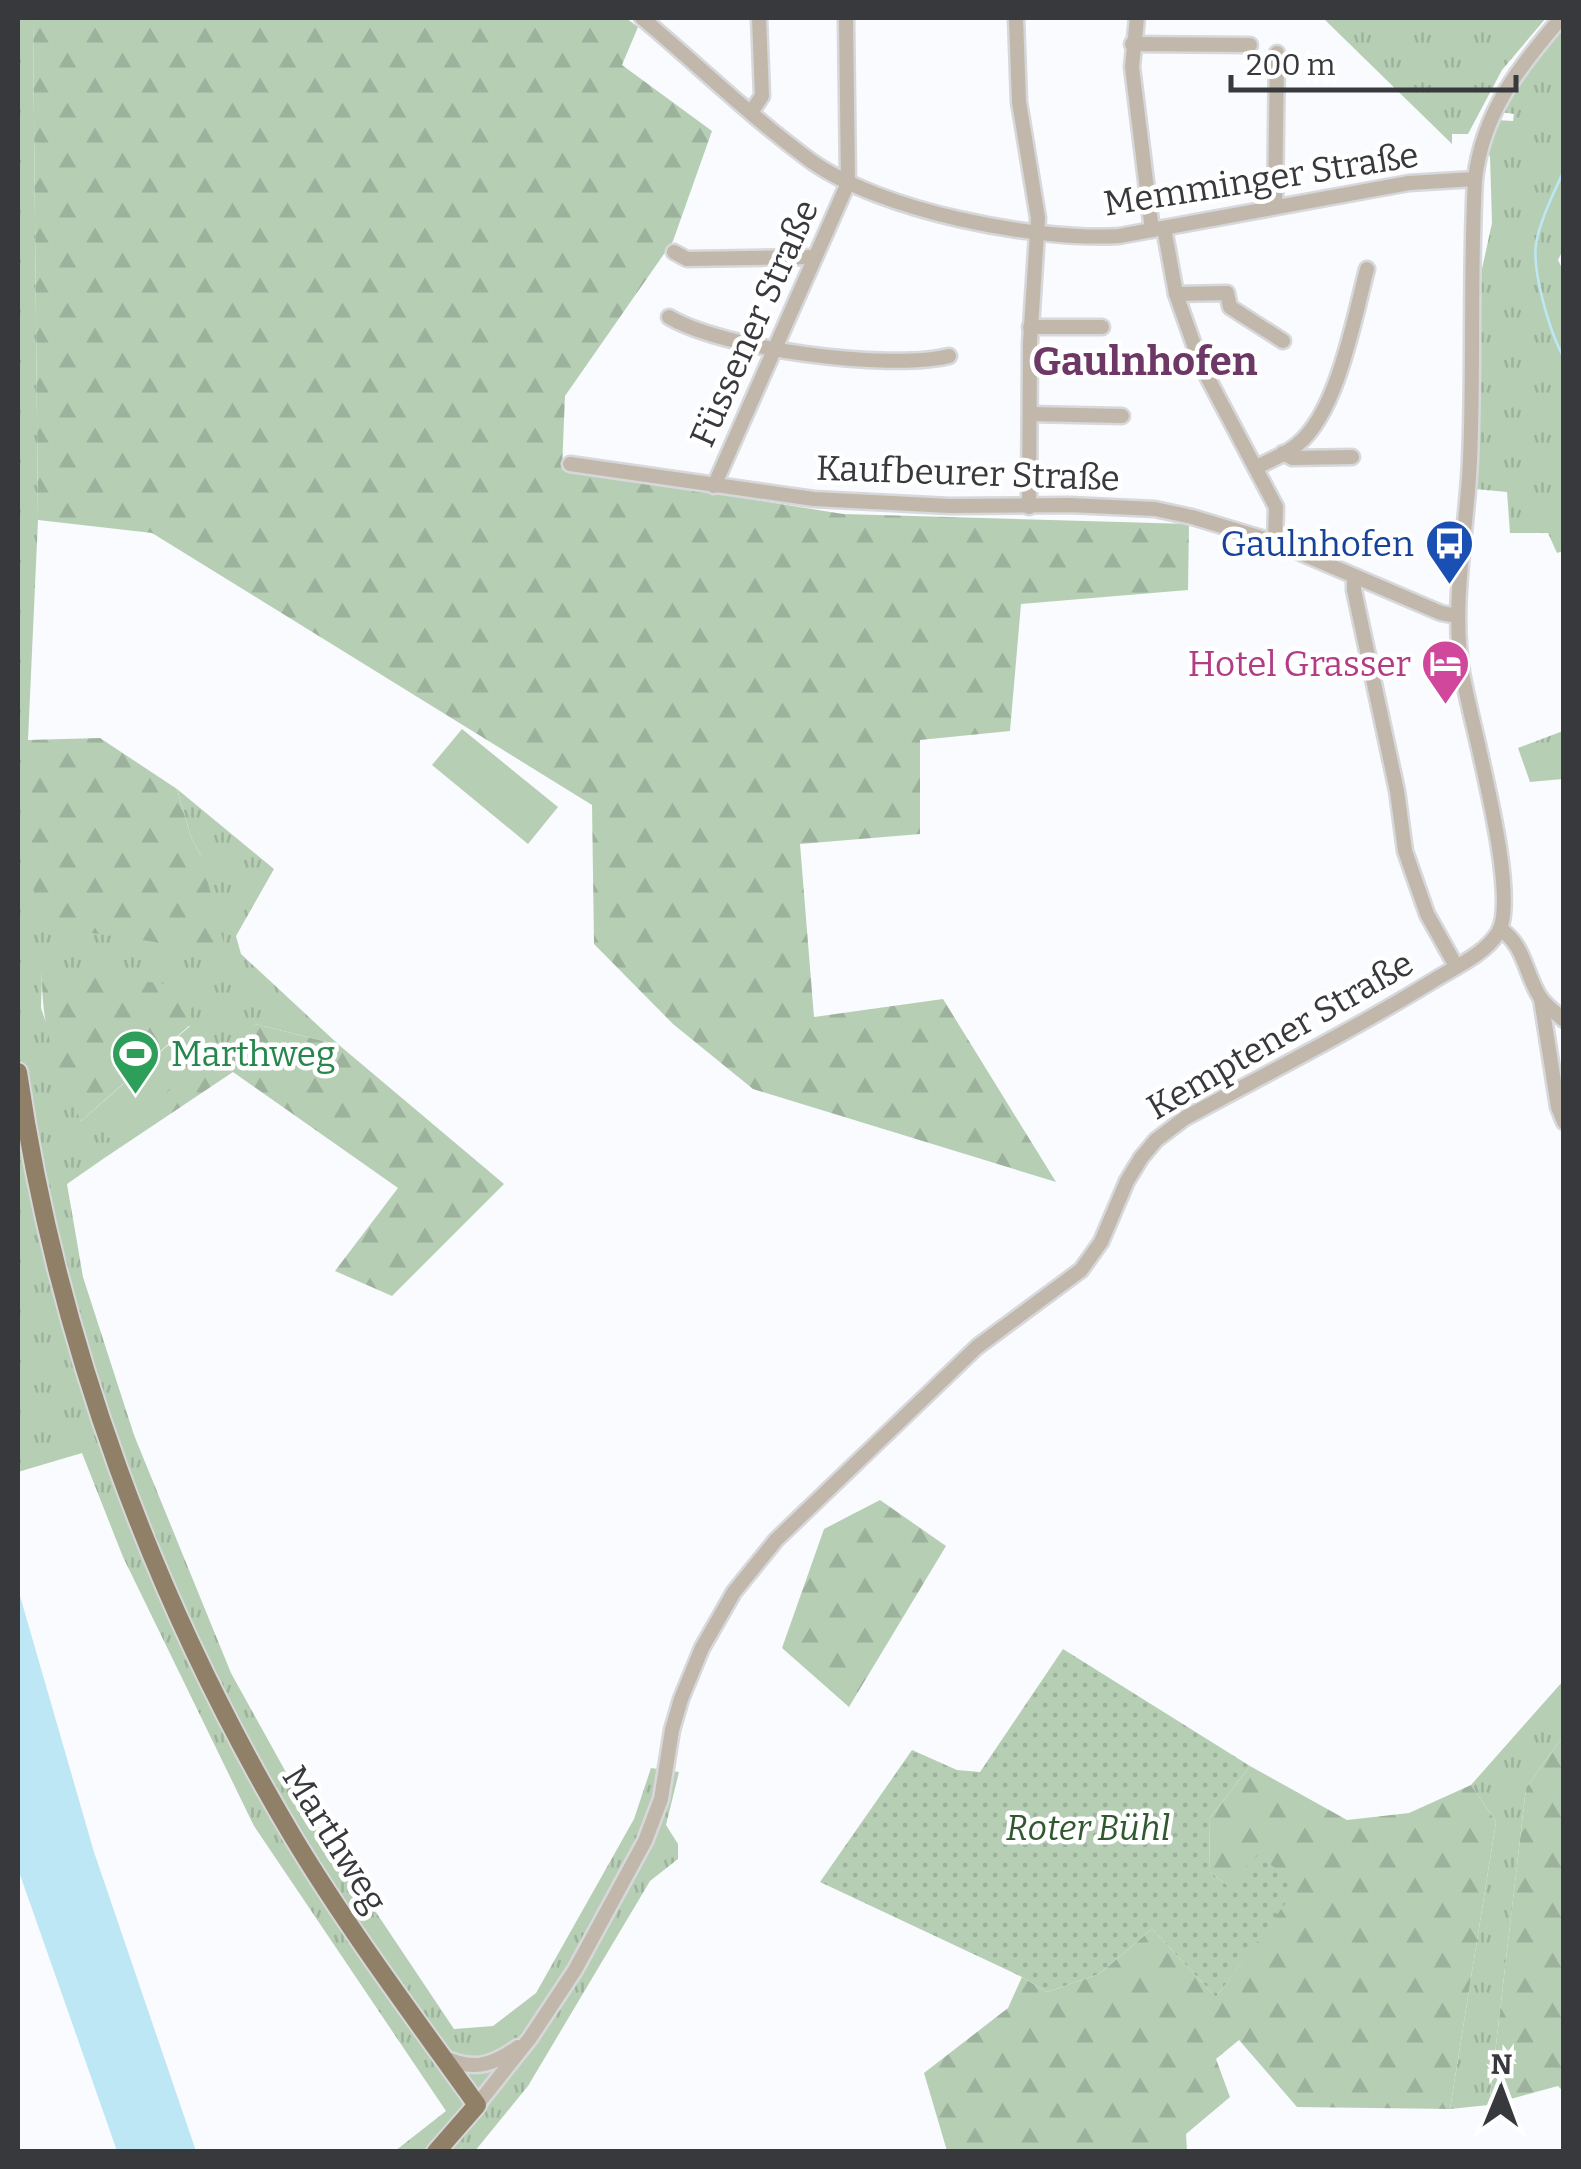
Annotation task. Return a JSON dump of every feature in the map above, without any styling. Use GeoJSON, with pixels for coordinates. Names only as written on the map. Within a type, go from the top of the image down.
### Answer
{"type":"FeatureCollection","features":[{"type":"Feature","properties":{"kind":"main road","name":"Marthweg"},"geometry":{"type":"LineString","coordinates":[[18,1072],[43,1205],[83,1360],[137,1517],[176,1612],[238,1738],[293,1837],[379,1969],[477,2105]]}},
{"type":"Feature","properties":{"kind":"main road"},"geometry":{"type":"LineString","coordinates":[[436,2152],[477,2105]]}},
{"type":"Feature","properties":{"kind":"street","name":"Memminger Straße"},"geometry":{"type":"LineString","coordinates":[[642,18],[812,161],[848,183],[944,214],[1037,233],[1080,238],[1158,229],[1409,183],[1475,179]]}},
{"type":"Feature","properties":{"kind":"street"},"geometry":{"type":"LineString","coordinates":[[752,111],[762,96],[759,18]]}},
{"type":"Feature","properties":{"kind":"street"},"geometry":{"type":"LineString","coordinates":[[846,18],[848,183]]}},
{"type":"Feature","properties":{"kind":"street"},"geometry":{"type":"LineString","coordinates":[[1016,18],[1019,102],[1037,233],[1030,327],[1030,507]]}},
{"type":"Feature","properties":{"kind":"street"},"geometry":{"type":"LineString","coordinates":[[1138,18],[1132,44],[1158,229],[1201,365],[1276,508],[1275,542]]}},
{"type":"Feature","properties":{"kind":"street"},"geometry":{"type":"LineString","coordinates":[[1560,18],[1519,68],[1498,102],[1484,133],[1475,179],[1470,461],[1457,616],[1462,672],[1501,870],[1504,905],[1500,928],[1512,938],[1555,1010],[1558,1107],[1564,1122]]}},
{"type":"Feature","properties":{"kind":"street"},"geometry":{"type":"LineString","coordinates":[[1132,44],[1250,45]]}},
{"type":"Feature","properties":{"kind":"street"},"geometry":{"type":"LineString","coordinates":[[1275,207],[1277,52]]}},
{"type":"Feature","properties":{"kind":"street","name":"Füssener Straße"},"geometry":{"type":"LineString","coordinates":[[714,486],[848,183]]}},
{"type":"Feature","properties":{"kind":"street"},"geometry":{"type":"LineString","coordinates":[[674,252],[687,259],[816,257]]}},
{"type":"Feature","properties":{"kind":"street"},"geometry":{"type":"LineString","coordinates":[[1257,467],[1300,443],[1334,387],[1367,269]]}},
{"type":"Feature","properties":{"kind":"street"},"geometry":{"type":"LineString","coordinates":[[1176,294],[1227,293],[1230,307],[1283,342]]}},
{"type":"Feature","properties":{"kind":"street"},"geometry":{"type":"LineString","coordinates":[[669,317],[684,326],[774,349],[926,362],[949,356]]}},
{"type":"Feature","properties":{"kind":"street"},"geometry":{"type":"LineString","coordinates":[[1030,327],[1102,327]]}},
{"type":"Feature","properties":{"kind":"street"},"geometry":{"type":"LineString","coordinates":[[1030,414],[1122,416]]}},
{"type":"Feature","properties":{"kind":"street"},"geometry":{"type":"LineString","coordinates":[[1283,453],[1292,458],[1352,457]]}},
{"type":"Feature","properties":{"kind":"street","name":"Kaufbeurer Straße"},"geometry":{"type":"LineString","coordinates":[[570,464],[814,499],[1155,509],[1275,542],[1441,613],[1457,616]]}},
{"type":"Feature","properties":{"kind":"street"},"geometry":{"type":"LineString","coordinates":[[1354,576],[1406,851],[1427,914],[1456,966]]}},
{"type":"Feature","properties":{"kind":"street","name":"Kemptener Straße"},"geometry":{"type":"LineString","coordinates":[[477,2105],[530,2038],[597,1932],[645,1841],[658,1808],[674,1720],[693,1668],[726,1604],[766,1552],[977,1348],[1081,1270],[1101,1242],[1132,1172],[1156,1140],[1185,1118],[1340,1035],[1456,966],[1490,942],[1500,928]]}},
{"type":"Feature","properties":{"kind":"street"},"geometry":{"type":"LineString","coordinates":[[441,2056],[464,2065],[482,2066],[499,2060],[530,2038]]}},
{"type":"Feature","properties":{"kind":"green space"},"geometry":{"type":"Polygon","coordinates":[[[18,18],[33,18],[38,520],[28,740],[201,856],[191,837],[177,789],[274,869],[236,936],[241,954],[339,1045],[255,1024],[113,1145],[103,1159],[67,1184],[83,1277],[134,1435],[231,1673],[303,1803],[454,2029],[493,2026],[536,1993],[634,1819],[651,1768],[679,1772],[666,1825],[678,1844],[678,1859],[650,1881],[528,2086],[475,2151],[395,2151],[446,2111],[254,1826],[123,1557],[82,1453],[18,1472],[18,18]],[[42,970],[41,1008],[81,1121],[190,1026],[42,970]]]}},
{"type":"Feature","properties":{"kind":"green space"},"geometry":{"type":"Polygon","coordinates":[[[33,18],[626,18],[638,27],[622,65],[712,131],[673,241],[565,396],[562,469],[843,514],[1189,524],[1188,590],[1021,604],[1010,731],[920,740],[920,834],[800,844],[814,1017],[943,999],[1056,1182],[753,1089],[673,1024],[594,944],[592,805],[152,533],[38,520],[33,18]]]}},
{"type":"Feature","properties":{"kind":"green space"},"geometry":{"type":"Polygon","coordinates":[[[1323,18],[1546,18],[1502,70],[1468,134],[1452,134],[1452,144],[1323,18]]]}},
{"type":"Feature","properties":{"kind":"green space"},"geometry":{"type":"Polygon","coordinates":[[[1563,28],[1564,248],[1558,260],[1564,272],[1563,551],[1557,553],[1548,533],[1510,533],[1507,492],[1475,489],[1478,287],[1492,223],[1487,153],[1497,120],[1513,121],[1514,114],[1500,112],[1514,86],[1563,28]]]}},
{"type":"Feature","properties":{"kind":"green space"},"geometry":{"type":"Polygon","coordinates":[[[462,729],[558,807],[528,844],[432,765],[462,729]]]}},
{"type":"Feature","properties":{"kind":"green space"},"geometry":{"type":"Polygon","coordinates":[[[1563,731],[1563,779],[1530,782],[1518,748],[1563,731]]]}},
{"type":"Feature","properties":{"kind":"green space"},"geometry":{"type":"Polygon","coordinates":[[[100,738],[177,789],[191,837],[201,856],[226,952],[35,925],[28,740],[100,738]]]}},
{"type":"Feature","properties":{"kind":"green space"},"geometry":{"type":"Polygon","coordinates":[[[42,970],[193,987],[190,1025],[81,1121],[52,1048],[44,1012],[42,970]]]}},
{"type":"Feature","properties":{"kind":"green space"},"geometry":{"type":"Polygon","coordinates":[[[255,1024],[339,1045],[504,1184],[392,1296],[335,1271],[398,1188],[233,1072],[103,1159],[112,1145],[201,1060],[255,1024]]]}},
{"type":"Feature","properties":{"kind":"green space","name":"Marthweg"},"geometry":{"type":"Polygon","coordinates":[[[159,1050],[184,1075],[114,1143],[89,1117],[159,1050]]]}},
{"type":"Feature","properties":{"kind":"green space"},"geometry":{"type":"Polygon","coordinates":[[[880,1500],[946,1546],[849,1707],[782,1648],[824,1529],[880,1500]]]}},
{"type":"Feature","properties":{"kind":"green space","name":"Roter Bühl"},"geometry":{"type":"Polygon","coordinates":[[[1063,1649],[1250,1766],[1209,1819],[1210,1872],[1228,1886],[1257,1855],[1299,1885],[1216,1997],[1152,1929],[1099,1974],[1047,1992],[820,1882],[912,1750],[957,1770],[980,1772],[1063,1649]]]}},
{"type":"Feature","properties":{"kind":"green space"},"geometry":{"type":"Polygon","coordinates":[[[1563,1681],[1563,1736],[1526,1788],[1489,2105],[1450,2109],[1496,1822],[1471,1785],[1563,1681]]]}},
{"type":"Feature","properties":{"kind":"green space"},"geometry":{"type":"Polygon","coordinates":[[[1563,1736],[1563,2091],[1558,2086],[1489,2105],[1526,1788],[1563,1736]]]}},
{"type":"Feature","properties":{"kind":"green space"},"geometry":{"type":"Polygon","coordinates":[[[1250,1766],[1347,1820],[1409,1813],[1471,1785],[1496,1822],[1450,2109],[1297,2107],[1239,2040],[1216,2059],[1230,2097],[1186,2134],[1187,2151],[947,2151],[924,2073],[1008,2008],[1022,1977],[1047,1992],[1099,1974],[1152,1929],[1216,1997],[1298,1885],[1228,1886],[1210,1872],[1209,1819],[1250,1766]]]}},
{"type":"Feature","properties":{"kind":"water"},"geometry":{"type":"Polygon","coordinates":[[[18,1589],[94,1852],[196,2151],[117,2151],[18,1869],[18,1589]]]}},
{"type":"Feature","properties":{"kind":"waterway"},"geometry":{"type":"LineString","coordinates":[[1564,170],[1541,226],[1535,256],[1543,302],[1564,358]]}},
{"type":"Feature","properties":{"kind":"place","name":"Gaulnhofen"},"geometry":{"type":"Point","coordinates":[1449,586]}},
{"type":"Feature","properties":{"kind":"place","name":"Hotel Grasser"},"geometry":{"type":"Point","coordinates":[1446,706]}},
{"type":"Feature","properties":{"kind":"place","name":"Marthweg"},"geometry":{"type":"Point","coordinates":[136,1096]}},
{"type":"Feature","properties":{"kind":"district","name":"Gaulnhofen"},"geometry":{"type":"Point","coordinates":[1145,361]}}]}
